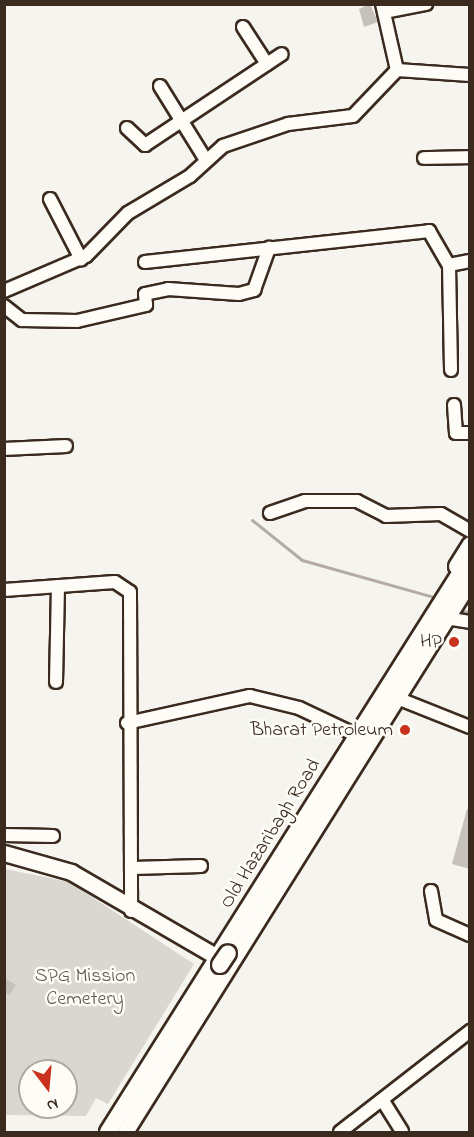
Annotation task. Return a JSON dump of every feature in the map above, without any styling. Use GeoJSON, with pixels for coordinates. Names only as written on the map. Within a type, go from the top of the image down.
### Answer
{"type":"FeatureCollection","features":[{"type":"Feature","properties":{"kind":"main road","name":"Old Hazaribagh Road"},"geometry":{"type":"LineString","coordinates":[[445,604],[470,557]]}},
{"type":"Feature","properties":{"kind":"main road","name":"Old Hazaribagh Road"},"geometry":{"type":"LineString","coordinates":[[115,1132],[221,959],[445,604],[470,569]]}},
{"type":"Feature","properties":{"kind":"main road","name":"Old Hazaribagh Road"},"geometry":{"type":"LineString","coordinates":[[108,1132],[221,959]]}},
{"type":"Feature","properties":{"kind":"street"},"geometry":{"type":"LineString","coordinates":[[397,70],[383,8],[426,4]]}},
{"type":"Feature","properties":{"kind":"street"},"geometry":{"type":"LineString","coordinates":[[243,27],[267,64]]}},
{"type":"Feature","properties":{"kind":"street"},"geometry":{"type":"LineString","coordinates":[[127,129],[146,145],[282,54]]}},
{"type":"Feature","properties":{"kind":"street"},"geometry":{"type":"LineString","coordinates":[[397,70],[470,75]]}},
{"type":"Feature","properties":{"kind":"street"},"geometry":{"type":"LineString","coordinates":[[4,291],[81,259],[128,213],[190,176],[204,157],[288,124],[353,116],[397,70]]}},
{"type":"Feature","properties":{"kind":"street"},"geometry":{"type":"LineString","coordinates":[[160,86],[204,157]]}},
{"type":"Feature","properties":{"kind":"street"},"geometry":{"type":"LineString","coordinates":[[424,158],[470,158]]}},
{"type":"Feature","properties":{"kind":"street"},"geometry":{"type":"LineString","coordinates":[[50,199],[81,259]]}},
{"type":"Feature","properties":{"kind":"street"},"geometry":{"type":"LineString","coordinates":[[145,262],[429,231],[449,265],[451,370]]}},
{"type":"Feature","properties":{"kind":"street"},"geometry":{"type":"LineString","coordinates":[[4,306],[22,320],[77,321],[146,305],[145,294],[168,289],[239,294],[254,290],[269,248]]}},
{"type":"Feature","properties":{"kind":"street"},"geometry":{"type":"LineString","coordinates":[[449,265],[470,261]]}},
{"type":"Feature","properties":{"kind":"street"},"geometry":{"type":"LineString","coordinates":[[454,405],[456,433],[470,433]]}},
{"type":"Feature","properties":{"kind":"street"},"geometry":{"type":"LineString","coordinates":[[4,449],[66,446]]}},
{"type":"Feature","properties":{"kind":"street"},"geometry":{"type":"LineString","coordinates":[[270,513],[305,501],[357,501],[386,516],[441,514],[470,531]]}},
{"type":"Feature","properties":{"kind":"street"},"geometry":{"type":"LineString","coordinates":[[99,1132],[221,959],[397,698],[445,604],[470,544]]}},
{"type":"Feature","properties":{"kind":"street"},"geometry":{"type":"LineString","coordinates":[[126,1132],[221,959],[352,733],[445,604],[470,581]]}},
{"type":"Feature","properties":{"kind":"street"},"geometry":{"type":"LineString","coordinates":[[4,590],[115,582],[130,592],[128,723],[133,868],[131,911]]}},
{"type":"Feature","properties":{"kind":"street"},"geometry":{"type":"LineString","coordinates":[[56,682],[58,586]]}},
{"type":"Feature","properties":{"kind":"street"},"geometry":{"type":"LineString","coordinates":[[445,604],[470,622]]}},
{"type":"Feature","properties":{"kind":"street"},"geometry":{"type":"LineString","coordinates":[[128,723],[250,696],[299,708],[352,733]]}},
{"type":"Feature","properties":{"kind":"street"},"geometry":{"type":"LineString","coordinates":[[397,698],[470,727]]}},
{"type":"Feature","properties":{"kind":"street"},"geometry":{"type":"LineString","coordinates":[[4,835],[53,837]]}},
{"type":"Feature","properties":{"kind":"street"},"geometry":{"type":"LineString","coordinates":[[4,853],[71,872],[131,911],[221,959]]}},
{"type":"Feature","properties":{"kind":"street"},"geometry":{"type":"LineString","coordinates":[[133,868],[201,866]]}},
{"type":"Feature","properties":{"kind":"street"},"geometry":{"type":"LineString","coordinates":[[430,891],[436,920],[470,935]]}},
{"type":"Feature","properties":{"kind":"street"},"geometry":{"type":"LineString","coordinates":[[340,1132],[383,1101],[470,1031]]}},
{"type":"Feature","properties":{"kind":"street"},"geometry":{"type":"LineString","coordinates":[[383,1101],[402,1132]]}},
{"type":"Feature","properties":{"kind":"green space","name":"SPG Mission Cemetery"},"geometry":{"type":"Polygon","coordinates":[[[5,869],[69,882],[194,964],[108,1104],[96,1098],[86,1116],[78,1116],[78,1059],[18,1059],[18,1115],[5,1115],[5,869]]]}},
{"type":"Feature","properties":{"kind":"building"},"geometry":{"type":"Polygon","coordinates":[[[370,4],[378,22],[364,27],[359,9],[370,4]]]}},
{"type":"Feature","properties":{"kind":"building"},"geometry":{"type":"Polygon","coordinates":[[[467,809],[470,809],[470,869],[452,864],[467,809]]]}},
{"type":"Feature","properties":{"kind":"building"},"geometry":{"type":"Polygon","coordinates":[[[4,978],[16,985],[10,995],[4,992],[4,978]]]}},
{"type":"Feature","properties":{"kind":"waterway"},"geometry":{"type":"LineString","coordinates":[[252,520],[302,560],[437,598]]}},
{"type":"Feature","properties":{"kind":"waterway"},"geometry":{"type":"LineString","coordinates":[[458,611],[470,612]]}},
{"type":"Feature","properties":{"kind":"place","name":"HP"},"geometry":{"type":"Point","coordinates":[454,642]}},
{"type":"Feature","properties":{"kind":"place","name":"Bharat Petroleum"},"geometry":{"type":"Point","coordinates":[405,730]}}]}
